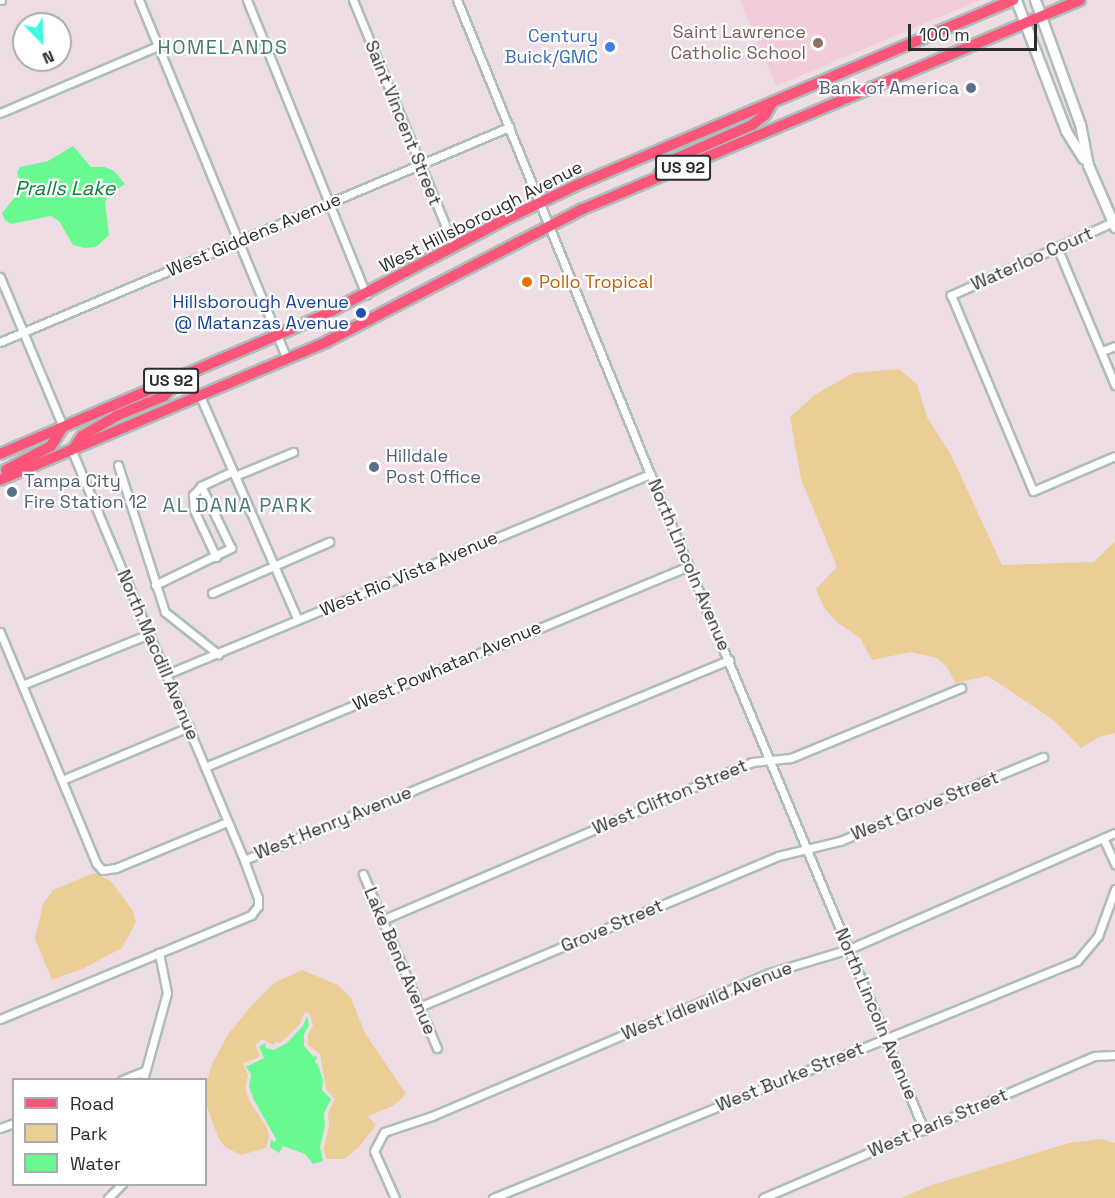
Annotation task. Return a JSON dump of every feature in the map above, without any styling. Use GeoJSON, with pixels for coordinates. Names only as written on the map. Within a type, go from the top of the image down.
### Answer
{"type":"FeatureCollection","features":[{"type":"Feature","properties":{"kind":"main road","name":"West Hillsborough Avenue"},"geometry":{"type":"LineString","coordinates":[[0,454],[278,336],[366,295],[540,202],[1014,0]]}},
{"type":"Feature","properties":{"kind":"main road","name":"US 92"},"geometry":{"type":"LineString","coordinates":[[0,480],[287,359],[376,318],[549,226],[1080,0]]}},
{"type":"Feature","properties":{"kind":"main road"},"geometry":{"type":"LineString","coordinates":[[652,181],[677,158],[752,125],[765,114],[772,103]]}},
{"type":"Feature","properties":{"kind":"main road"},"geometry":{"type":"LineString","coordinates":[[72,450],[82,436],[116,416],[164,396],[183,376]]}},
{"type":"Feature","properties":{"kind":"main road"},"geometry":{"type":"LineString","coordinates":[[0,472],[51,446],[63,427]]}},
{"type":"Feature","properties":{"kind":"street"},"geometry":{"type":"LineString","coordinates":[[139,0],[287,359]]}},
{"type":"Feature","properties":{"kind":"street"},"geometry":{"type":"LineString","coordinates":[[247,0],[366,295]]}},
{"type":"Feature","properties":{"kind":"street","name":"Saint Vincent Street"},"geometry":{"type":"LineString","coordinates":[[352,0],[454,246]]}},
{"type":"Feature","properties":{"kind":"street","name":"North Lincoln Avenue"},"geometry":{"type":"LineString","coordinates":[[458,0],[650,474],[924,1130]]}},
{"type":"Feature","properties":{"kind":"street"},"geometry":{"type":"LineString","coordinates":[[1014,0],[1066,131],[1088,165],[1114,225]]}},
{"type":"Feature","properties":{"kind":"street"},"geometry":{"type":"LineString","coordinates":[[1035,0],[1080,124],[1088,165]]}},
{"type":"Feature","properties":{"kind":"street"},"geometry":{"type":"LineString","coordinates":[[0,113],[158,46]]}},
{"type":"Feature","properties":{"kind":"street","name":"West Giddens Avenue"},"geometry":{"type":"LineString","coordinates":[[0,342],[509,127]]}},
{"type":"Feature","properties":{"kind":"street","name":"Waterloo Court"},"geometry":{"type":"LineString","coordinates":[[1114,225],[1057,247],[951,295],[1033,491],[1115,456]]}},
{"type":"Feature","properties":{"kind":"street"},"geometry":{"type":"LineString","coordinates":[[1057,247],[1115,385]]}},
{"type":"Feature","properties":{"kind":"street"},"geometry":{"type":"LineString","coordinates":[[0,277],[63,427]]}},
{"type":"Feature","properties":{"kind":"street"},"geometry":{"type":"LineString","coordinates":[[1102,351],[1115,346]]}},
{"type":"Feature","properties":{"kind":"street"},"geometry":{"type":"LineString","coordinates":[[200,396],[298,620]]}},
{"type":"Feature","properties":{"kind":"street","name":"North Macdill Avenue"},"geometry":{"type":"LineString","coordinates":[[72,450],[244,860]]}},
{"type":"Feature","properties":{"kind":"street"},"geometry":{"type":"LineString","coordinates":[[216,557],[194,510],[193,495],[201,486],[293,452]]}},
{"type":"Feature","properties":{"kind":"street"},"geometry":{"type":"LineString","coordinates":[[118,465],[165,612],[218,654]]}},
{"type":"Feature","properties":{"kind":"street","name":"West Rio Vista Avenue"},"geometry":{"type":"LineString","coordinates":[[167,674],[650,474]]}},
{"type":"Feature","properties":{"kind":"street"},"geometry":{"type":"LineString","coordinates":[[155,585],[231,548],[201,486]]}},
{"type":"Feature","properties":{"kind":"street"},"geometry":{"type":"LineString","coordinates":[[212,593],[329,542]]}},
{"type":"Feature","properties":{"kind":"street","name":"West Powhatan Avenue"},"geometry":{"type":"LineString","coordinates":[[205,767],[689,566]]}},
{"type":"Feature","properties":{"kind":"street"},"geometry":{"type":"LineString","coordinates":[[0,632],[96,863],[102,870],[116,868],[227,822]]}},
{"type":"Feature","properties":{"kind":"street"},"geometry":{"type":"LineString","coordinates":[[22,685],[149,634]]}},
{"type":"Feature","properties":{"kind":"street"},"geometry":{"type":"LineString","coordinates":[[0,655],[8,652]]}},
{"type":"Feature","properties":{"kind":"street","name":"West Henry Avenue"},"geometry":{"type":"LineString","coordinates":[[0,1019],[251,915],[258,906],[258,898],[244,860],[729,660]]}},
{"type":"Feature","properties":{"kind":"street","name":"West Clifton Street"},"geometry":{"type":"LineString","coordinates":[[382,920],[752,762],[791,758],[961,688]]}},
{"type":"Feature","properties":{"kind":"street"},"geometry":{"type":"LineString","coordinates":[[62,780],[189,727]]}},
{"type":"Feature","properties":{"kind":"street","name":"West Grove Street"},"geometry":{"type":"LineString","coordinates":[[806,850],[840,841],[1043,758]]}},
{"type":"Feature","properties":{"kind":"street","name":"West Idlewild Avenue"},"geometry":{"type":"LineString","coordinates":[[395,1198],[374,1151],[384,1132],[432,1116],[769,973],[849,949],[1115,833]]}},
{"type":"Feature","properties":{"kind":"street"},"geometry":{"type":"LineString","coordinates":[[1103,838],[1115,864]]}},
{"type":"Feature","properties":{"kind":"street","name":"Grove Street"},"geometry":{"type":"LineString","coordinates":[[419,1007],[778,856],[806,850]]}},
{"type":"Feature","properties":{"kind":"street","name":"Lake Bend Avenue"},"geometry":{"type":"LineString","coordinates":[[363,874],[437,1048]]}},
{"type":"Feature","properties":{"kind":"street","name":"West Burke Street"},"geometry":{"type":"LineString","coordinates":[[493,1198],[1077,961],[1098,936],[1115,889]]}},
{"type":"Feature","properties":{"kind":"street"},"geometry":{"type":"LineString","coordinates":[[143,1078],[167,993],[159,953]]}},
{"type":"Feature","properties":{"kind":"street","name":"West Paris Street"},"geometry":{"type":"LineString","coordinates":[[763,1198],[1095,1056],[1115,1055]]}},
{"type":"Feature","properties":{"kind":"street"},"geometry":{"type":"LineString","coordinates":[[127,1078],[144,1071]]}},
{"type":"Feature","properties":{"kind":"street"},"geometry":{"type":"LineString","coordinates":[[108,1198],[121,1186]]}},
{"type":"Feature","properties":{"kind":"shaded area","name":"Saint Lawrence Catholic School"},"geometry":{"type":"Polygon","coordinates":[[[740,0],[980,0],[776,86],[740,0]]]}},
{"type":"Feature","properties":{"kind":"green space"},"geometry":{"type":"Polygon","coordinates":[[[899,369],[917,384],[927,417],[951,455],[1002,565],[1094,562],[1115,541],[1115,733],[1099,737],[1081,748],[1052,719],[988,676],[955,683],[947,667],[937,658],[911,652],[872,660],[860,638],[838,623],[824,608],[816,589],[837,567],[801,479],[790,417],[816,394],[853,373],[899,369]]]}},
{"type":"Feature","properties":{"kind":"green space"},"geometry":{"type":"Polygon","coordinates":[[[94,873],[111,881],[133,911],[136,922],[122,948],[82,969],[52,980],[35,939],[43,904],[53,890],[94,873]]]}},
{"type":"Feature","properties":{"kind":"green space"},"geometry":{"type":"Polygon","coordinates":[[[302,970],[338,985],[351,998],[365,1033],[406,1094],[393,1106],[368,1116],[376,1125],[359,1147],[344,1159],[326,1159],[324,1148],[329,1126],[328,1114],[335,1099],[326,1089],[320,1054],[308,1045],[308,1035],[313,1025],[310,1014],[305,1012],[300,1024],[280,1043],[276,1042],[273,1045],[262,1039],[255,1045],[260,1056],[243,1064],[248,1075],[245,1088],[250,1102],[267,1128],[269,1136],[266,1148],[241,1155],[225,1147],[218,1137],[207,1107],[207,1080],[213,1062],[229,1033],[274,983],[302,970]]]}},
{"type":"Feature","properties":{"kind":"green space"},"geometry":{"type":"Polygon","coordinates":[[[1101,1139],[1115,1143],[1115,1198],[901,1198],[932,1185],[1069,1143],[1101,1139]]]}},
{"type":"Feature","properties":{"kind":"water","name":"Pralls Lake"},"geometry":{"type":"Polygon","coordinates":[[[73,146],[91,167],[105,167],[114,171],[125,184],[109,195],[105,202],[109,235],[96,247],[85,248],[73,245],[59,221],[51,216],[11,224],[5,220],[2,213],[20,191],[21,183],[17,173],[20,167],[48,161],[73,146]]]}},
{"type":"Feature","properties":{"kind":"water"},"geometry":{"type":"Polygon","coordinates":[[[307,1016],[309,1025],[304,1034],[304,1046],[314,1057],[317,1056],[315,1062],[323,1080],[322,1090],[331,1099],[324,1113],[325,1125],[320,1147],[323,1161],[313,1164],[305,1154],[283,1146],[279,1153],[270,1147],[271,1140],[275,1142],[276,1139],[254,1100],[249,1087],[251,1074],[246,1067],[264,1058],[259,1047],[265,1043],[266,1048],[274,1050],[287,1043],[303,1026],[307,1016]]]}},
{"type":"Feature","properties":{"kind":"place","name":"Saint Lawrence Catholic School"},"geometry":{"type":"Point","coordinates":[818,43]}},
{"type":"Feature","properties":{"kind":"place","name":"Century Buick/GMC"},"geometry":{"type":"Point","coordinates":[610,47]}},
{"type":"Feature","properties":{"kind":"place","name":"Bank of America"},"geometry":{"type":"Point","coordinates":[971,88]}},
{"type":"Feature","properties":{"kind":"place","name":"Pollo Tropical"},"geometry":{"type":"Point","coordinates":[527,282]}},
{"type":"Feature","properties":{"kind":"place","name":"Hillsborough Avenue @ Matanzas Avenue"},"geometry":{"type":"Point","coordinates":[361,313]}},
{"type":"Feature","properties":{"kind":"place","name":"Hilldale Post Office"},"geometry":{"type":"Point","coordinates":[374,467]}},
{"type":"Feature","properties":{"kind":"place","name":"Tampa City Fire Station 12"},"geometry":{"type":"Point","coordinates":[12,492]}},
{"type":"Feature","properties":{"kind":"district","name":"HOMELANDS"},"geometry":{"type":"Point","coordinates":[223,47]}},
{"type":"Feature","properties":{"kind":"district","name":"AL DANA PARK"},"geometry":{"type":"Point","coordinates":[238,505]}}]}
